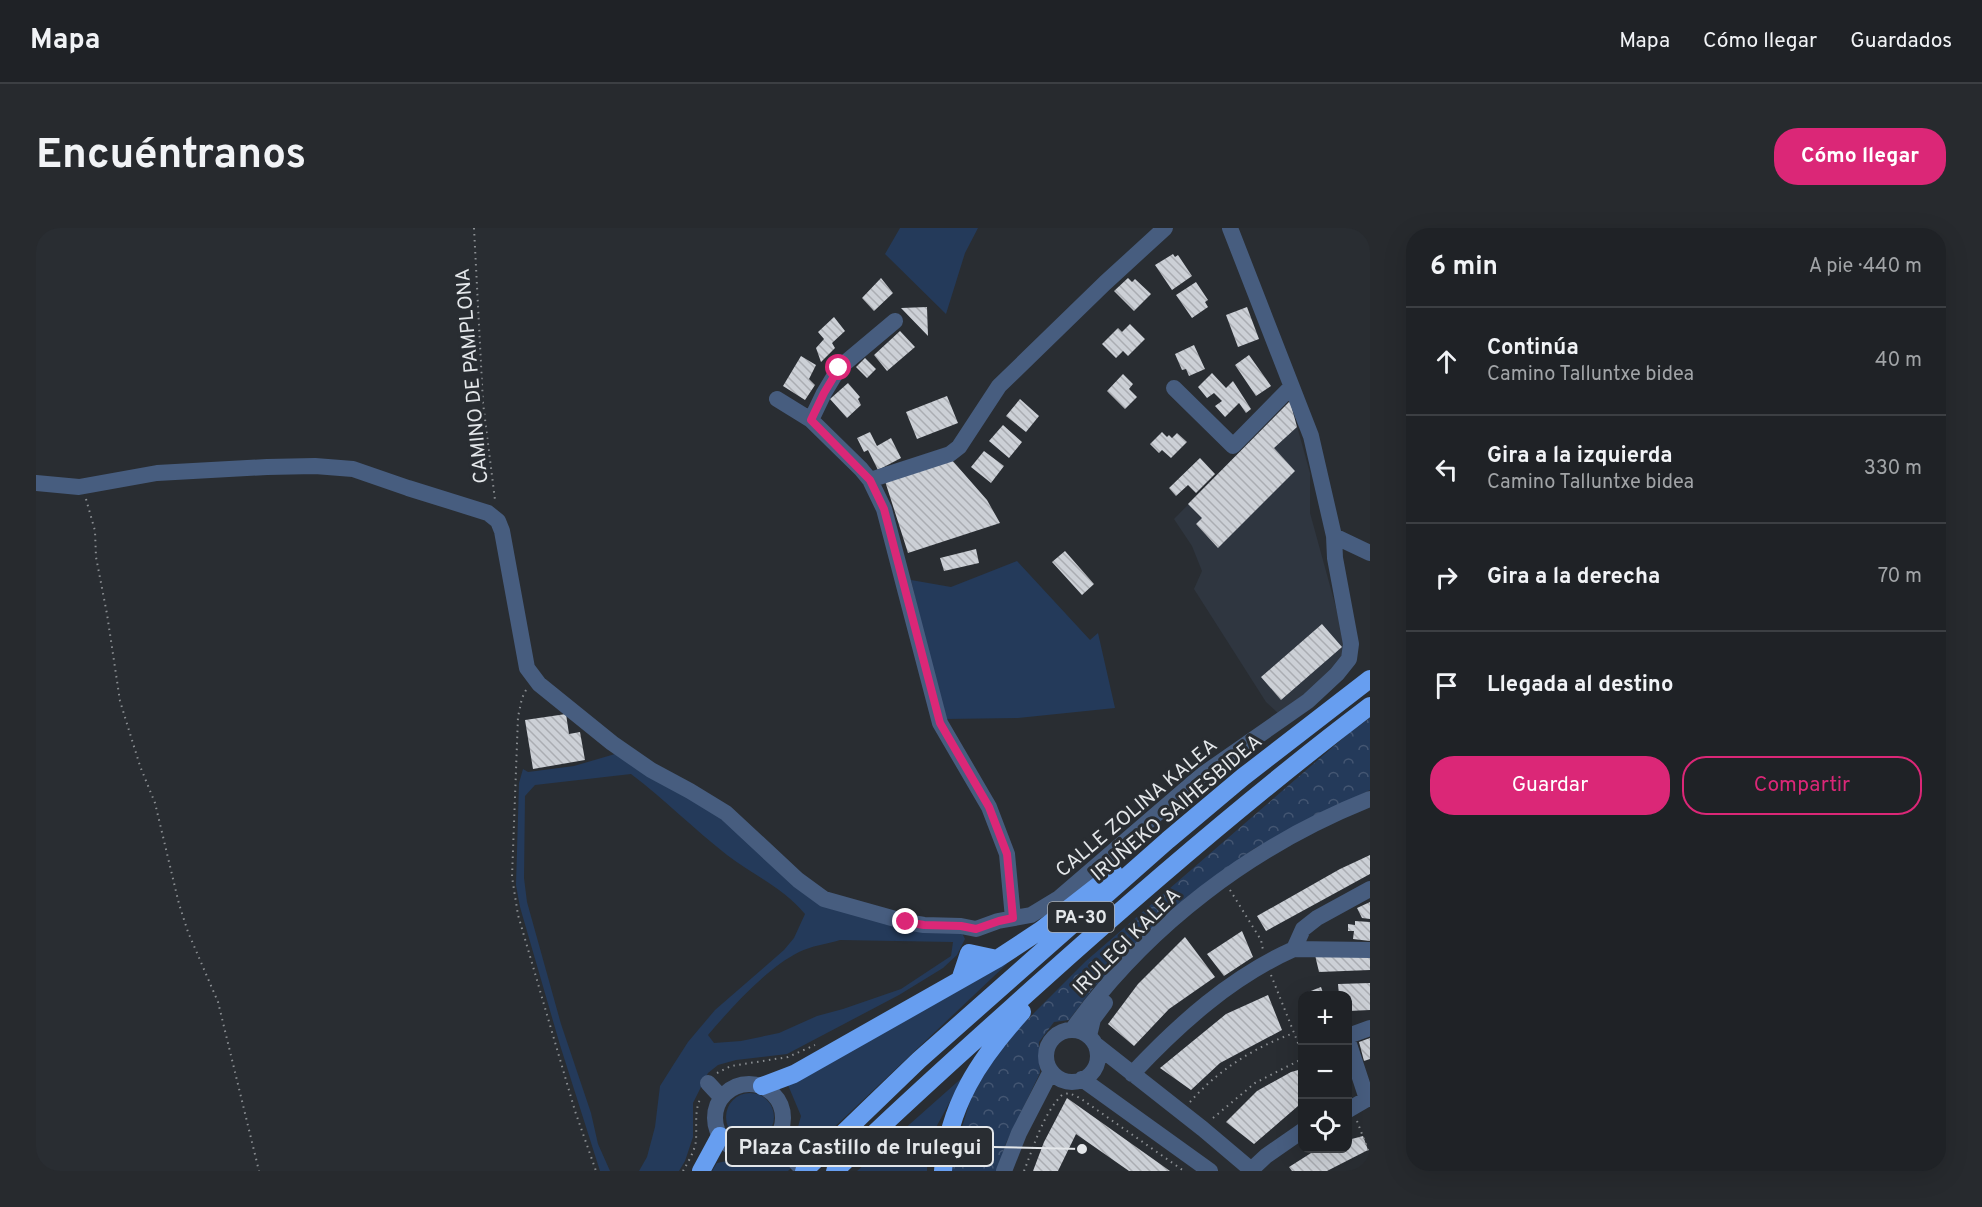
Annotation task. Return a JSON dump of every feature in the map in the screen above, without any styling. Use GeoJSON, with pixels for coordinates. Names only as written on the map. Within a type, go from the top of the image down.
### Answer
{"type":"FeatureCollection","features":[{"type":"Feature","properties":{"kind":"highway","name":"IRUÑEKO SAIHESBIDEA"},"geometry":{"type":"LineString","coordinates":[[804,1171],[919,1060],[1168,840],[1221,795],[1370,679]]}},
{"type":"Feature","properties":{"kind":"highway","name":"PA-30"},"geometry":{"type":"LineString","coordinates":[[835,1171],[1118,912],[1370,706]]}},
{"type":"Feature","properties":{"kind":"highway"},"geometry":{"type":"LineString","coordinates":[[762,1086],[794,1074],[997,959],[1041,930],[1196,805],[1221,795]]}},
{"type":"Feature","properties":{"kind":"highway"},"geometry":{"type":"LineString","coordinates":[[943,1171],[954,1119],[964,1091],[980,1063],[999,1037],[1029,1004],[1165,882],[1221,826]]}},
{"type":"Feature","properties":{"kind":"highway"},"geometry":{"type":"LineString","coordinates":[[960,980],[969,953],[997,959]]}},
{"type":"Feature","properties":{"kind":"highway"},"geometry":{"type":"LineString","coordinates":[[701,1171],[720,1136]]}},
{"type":"Feature","properties":{"kind":"street"},"geometry":{"type":"LineString","coordinates":[[870,480],[950,454],[959,447],[999,386],[1165,228]]}},
{"type":"Feature","properties":{"kind":"street","name":"CALLE ZOLINA KALEA"},"geometry":{"type":"LineString","coordinates":[[976,929],[999,921],[1031,915],[1059,898],[1202,775],[1308,701],[1337,674],[1349,659],[1351,644],[1335,558],[1334,536],[1311,436],[1230,228]]}},
{"type":"Feature","properties":{"kind":"street"},"geometry":{"type":"LineString","coordinates":[[811,420],[839,368],[896,321]]}},
{"type":"Feature","properties":{"kind":"street"},"geometry":{"type":"LineString","coordinates":[[1174,388],[1233,446],[1290,387]]}},
{"type":"Feature","properties":{"kind":"street"},"geometry":{"type":"LineString","coordinates":[[777,399],[811,420],[870,480],[884,509],[940,723],[989,807],[1007,854],[1013,918]]}},
{"type":"Feature","properties":{"kind":"street"},"geometry":{"type":"LineString","coordinates":[[36,483],[79,487],[157,473],[315,466],[352,469],[488,513],[498,521],[502,531],[522,648],[528,668],[539,684],[612,743],[651,770],[726,813],[798,880],[824,898],[906,922],[976,929],[969,953]]}},
{"type":"Feature","properties":{"kind":"street"},"geometry":{"type":"LineString","coordinates":[[1334,536],[1370,553]]}},
{"type":"Feature","properties":{"kind":"street","name":"IRULEGI KALEA"},"geometry":{"type":"LineString","coordinates":[[1072,1030],[1122,969],[1161,930],[1197,899],[1269,848],[1307,827],[1370,799]]}},
{"type":"Feature","properties":{"kind":"street","name":"IRULEGI KALEA"},"geometry":{"type":"LineString","coordinates":[[1092,1040],[1093,1020],[1130,975],[1171,934],[1229,888],[1265,864],[1319,832],[1370,809]]}},
{"type":"Feature","properties":{"kind":"street"},"geometry":{"type":"LineString","coordinates":[[1294,949],[1303,928],[1370,889]]}},
{"type":"Feature","properties":{"kind":"street"},"geometry":{"type":"LineString","coordinates":[[1132,1074],[1161,1043],[1202,1008],[1265,962],[1294,949],[1370,950]]}},
{"type":"Feature","properties":{"kind":"street"},"geometry":{"type":"LineString","coordinates":[[1352,1034],[1370,1028]]}},
{"type":"Feature","properties":{"kind":"street"},"geometry":{"type":"LineString","coordinates":[[1210,1171],[1073,1080],[1057,1077],[1047,1064],[1047,1048],[1057,1035],[1072,1030],[1092,1040],[1203,1129],[1247,1170],[1298,1134]]}},
{"type":"Feature","properties":{"kind":"street"},"geometry":{"type":"LineString","coordinates":[[1015,1171],[1035,1122],[1046,1102],[1073,1080],[1089,1075],[1097,1061],[1092,1040]]}},
{"type":"Feature","properties":{"kind":"street"},"geometry":{"type":"LineString","coordinates":[[1349,1045],[1369,1099],[1352,1108]]}},
{"type":"Feature","properties":{"kind":"street"},"geometry":{"type":"LineString","coordinates":[[1004,1171],[1018,1132],[1051,1071]]}},
{"type":"Feature","properties":{"kind":"street"},"geometry":{"type":"LineString","coordinates":[[708,1083],[721,1097]]}},
{"type":"Feature","properties":{"kind":"street"},"geometry":{"type":"LineString","coordinates":[[745,1083],[762,1086],[777,1098],[783,1122],[780,1132],[772,1142],[761,1149],[742,1151],[729,1145],[720,1136],[715,1125],[715,1110],[721,1097],[731,1088],[745,1083]]}},
{"type":"Feature","properties":{"kind":"street"},"geometry":{"type":"LineString","coordinates":[[780,1132],[789,1162]]}},
{"type":"Feature","properties":{"kind":"street"},"geometry":{"type":"LineString","coordinates":[[761,1149],[804,1171]]}},
{"type":"Feature","properties":{"kind":"path","name":"CAMINO DE PAMPLONA"},"geometry":{"type":"LineString","coordinates":[[474,228],[483,403],[498,521]]}},
{"type":"Feature","properties":{"kind":"path"},"geometry":{"type":"LineString","coordinates":[[79,487],[84,493],[95,531],[96,557],[120,701],[154,803],[188,932],[218,1002],[259,1171]]}},
{"type":"Feature","properties":{"kind":"path"},"geometry":{"type":"LineString","coordinates":[[534,677],[522,698],[518,717],[512,877],[521,926],[575,1111],[596,1171]]}},
{"type":"Feature","properties":{"kind":"path"},"geometry":{"type":"LineString","coordinates":[[1229,888],[1261,940],[1265,962],[1299,1045]]}},
{"type":"Feature","properties":{"kind":"path"},"geometry":{"type":"LineString","coordinates":[[1181,1112],[1207,1084],[1221,1074],[1270,1042],[1294,1033]]}},
{"type":"Feature","properties":{"kind":"path"},"geometry":{"type":"LineString","coordinates":[[683,1171],[696,1142],[696,1107],[708,1083],[718,1072],[731,1066],[788,1057],[824,1040]]}},
{"type":"Feature","properties":{"kind":"path"},"geometry":{"type":"LineString","coordinates":[[1203,1129],[1255,1083],[1298,1061]]}},
{"type":"Feature","properties":{"kind":"path"},"geometry":{"type":"LineString","coordinates":[[1024,1171],[1054,1105],[1062,1095],[1069,1093],[1080,1098],[1184,1171]]}},
{"type":"Feature","properties":{"kind":"path"},"geometry":{"type":"LineString","coordinates":[[1352,1114],[1370,1155]]}},
{"type":"Feature","properties":{"kind":"shaded area"},"geometry":{"type":"Polygon","coordinates":[[[1290,401],[1310,473],[1310,513],[1346,644],[1345,655],[1326,679],[1278,713],[1266,702],[1194,589],[1202,571],[1192,546],[1174,519],[1290,401]]]}},
{"type":"Feature","properties":{"kind":"green space"},"geometry":{"type":"Polygon","coordinates":[[[900,228],[978,228],[965,253],[946,314],[885,254],[900,228]]]}},
{"type":"Feature","properties":{"kind":"green space"},"geometry":{"type":"Polygon","coordinates":[[[1017,561],[1090,640],[1098,633],[1115,708],[1018,718],[944,719],[911,580],[951,587],[1017,561]]]}},
{"type":"Feature","properties":{"kind":"green space"},"geometry":{"type":"Polygon","coordinates":[[[1370,718],[1370,790],[1255,848],[1184,899],[1094,987],[1069,1020],[1054,1022],[1039,1042],[1040,1073],[1006,1143],[997,1171],[951,1171],[972,1095],[1005,1042],[1086,961],[1349,733],[1370,718]]]}},
{"type":"Feature","properties":{"kind":"green space"},"geometry":{"type":"Polygon","coordinates":[[[615,754],[726,821],[814,898],[962,933],[965,939],[957,955],[943,968],[899,995],[787,1054],[736,1060],[718,1065],[708,1073],[693,1103],[693,1137],[679,1171],[639,1171],[647,1157],[655,1127],[660,1086],[688,1042],[715,1010],[784,950],[794,938],[805,914],[778,889],[727,855],[631,774],[535,785],[525,796],[524,878],[527,902],[561,1024],[591,1113],[598,1144],[610,1171],[600,1171],[560,1045],[520,907],[516,885],[519,783],[523,769],[528,772],[574,766],[615,754]],[[840,940],[804,950],[787,959],[762,978],[708,1035],[714,1043],[741,1041],[779,1033],[817,1016],[901,989],[951,956],[953,942],[840,940]]]}},
{"type":"Feature","properties":{"kind":"green space"},"geometry":{"type":"Polygon","coordinates":[[[1011,960],[788,1171],[712,1171],[717,1163],[727,1161],[747,1166],[768,1162],[795,1138],[801,1116],[788,1085],[1011,960]]]}},
{"type":"Feature","properties":{"kind":"green space"},"geometry":{"type":"Polygon","coordinates":[[[964,1076],[928,1142],[927,1171],[857,1171],[964,1076]]]}},
{"type":"Feature","properties":{"kind":"green space"},"geometry":{"type":"Polygon","coordinates":[[[745,1093],[755,1093],[770,1103],[774,1117],[773,1126],[764,1137],[755,1141],[745,1141],[730,1131],[726,1122],[726,1112],[736,1097],[745,1093]]]}},
{"type":"Feature","properties":{"kind":"building"},"geometry":{"type":"Polygon","coordinates":[[[1173,254],[1175,257],[1178,255],[1192,276],[1172,290],[1155,265],[1173,254]]]}},
{"type":"Feature","properties":{"kind":"building"},"geometry":{"type":"Polygon","coordinates":[[[881,278],[893,293],[874,311],[862,298],[881,278]]]}},
{"type":"Feature","properties":{"kind":"building"},"geometry":{"type":"Polygon","coordinates":[[[1128,278],[1132,282],[1135,279],[1151,294],[1134,311],[1114,291],[1128,278]]]}},
{"type":"Feature","properties":{"kind":"building"},"geometry":{"type":"Polygon","coordinates":[[[1196,282],[1208,300],[1205,302],[1208,307],[1192,318],[1176,295],[1196,282]]]}},
{"type":"Feature","properties":{"kind":"building"},"geometry":{"type":"Polygon","coordinates":[[[927,307],[928,336],[901,308],[927,307]]]}},
{"type":"Feature","properties":{"kind":"building"},"geometry":{"type":"Polygon","coordinates":[[[1247,307],[1259,339],[1238,347],[1226,315],[1247,307]]]}},
{"type":"Feature","properties":{"kind":"building"},"geometry":{"type":"Polygon","coordinates":[[[834,317],[845,331],[832,343],[835,348],[821,362],[816,348],[824,339],[818,332],[834,317]]]}},
{"type":"Feature","properties":{"kind":"building"},"geometry":{"type":"Polygon","coordinates":[[[1130,324],[1145,339],[1128,356],[1123,351],[1116,358],[1102,344],[1118,328],[1122,332],[1130,324]]]}},
{"type":"Feature","properties":{"kind":"building"},"geometry":{"type":"Polygon","coordinates":[[[900,331],[915,347],[887,371],[874,355],[900,331]]]}},
{"type":"Feature","properties":{"kind":"building"},"geometry":{"type":"Polygon","coordinates":[[[1194,345],[1205,369],[1189,376],[1186,369],[1182,370],[1175,354],[1194,345]]]}},
{"type":"Feature","properties":{"kind":"building"},"geometry":{"type":"Polygon","coordinates":[[[1249,355],[1271,386],[1256,396],[1235,365],[1249,355]]]}},
{"type":"Feature","properties":{"kind":"building"},"geometry":{"type":"Polygon","coordinates":[[[801,356],[816,365],[809,379],[815,385],[805,400],[783,386],[801,356]]]}},
{"type":"Feature","properties":{"kind":"building"},"geometry":{"type":"Polygon","coordinates":[[[865,358],[876,369],[867,378],[856,367],[865,358]]]}},
{"type":"Feature","properties":{"kind":"building"},"geometry":{"type":"Polygon","coordinates":[[[1212,373],[1226,388],[1233,381],[1251,409],[1246,413],[1239,403],[1225,417],[1215,406],[1222,401],[1214,393],[1207,398],[1198,387],[1212,373]]]}},
{"type":"Feature","properties":{"kind":"building"},"geometry":{"type":"Polygon","coordinates":[[[1123,374],[1133,384],[1129,389],[1137,397],[1125,409],[1107,391],[1123,374]]]}},
{"type":"Feature","properties":{"kind":"building"},"geometry":{"type":"Polygon","coordinates":[[[848,383],[860,397],[858,399],[861,405],[847,418],[830,399],[848,383]]]}},
{"type":"Feature","properties":{"kind":"building"},"geometry":{"type":"Polygon","coordinates":[[[947,396],[958,423],[917,439],[906,412],[947,396]]]}},
{"type":"Feature","properties":{"kind":"building"},"geometry":{"type":"Polygon","coordinates":[[[1020,399],[1039,416],[1026,432],[1006,416],[1020,399]]]}},
{"type":"Feature","properties":{"kind":"building"},"geometry":{"type":"Polygon","coordinates":[[[1290,401],[1297,427],[1274,448],[1295,471],[1218,548],[1196,524],[1202,518],[1188,504],[1290,401]]]}},
{"type":"Feature","properties":{"kind":"building"},"geometry":{"type":"Polygon","coordinates":[[[1003,425],[1022,442],[1009,458],[989,441],[1003,425]]]}},
{"type":"Feature","properties":{"kind":"building"},"geometry":{"type":"Polygon","coordinates":[[[870,432],[877,446],[891,438],[901,458],[878,470],[868,450],[864,452],[857,438],[870,432]]]}},
{"type":"Feature","properties":{"kind":"building"},"geometry":{"type":"Polygon","coordinates":[[[1162,432],[1172,438],[1177,433],[1187,442],[1171,458],[1162,450],[1159,453],[1150,444],[1162,432]]]}},
{"type":"Feature","properties":{"kind":"building"},"geometry":{"type":"Polygon","coordinates":[[[984,451],[1004,466],[991,483],[971,467],[984,451]]]}},
{"type":"Feature","properties":{"kind":"building"},"geometry":{"type":"Polygon","coordinates":[[[1200,458],[1215,474],[1196,493],[1188,485],[1176,496],[1169,488],[1200,458]]]}},
{"type":"Feature","properties":{"kind":"building"},"geometry":{"type":"Polygon","coordinates":[[[951,459],[987,500],[1000,523],[908,553],[884,478],[951,459]]]}},
{"type":"Feature","properties":{"kind":"building"},"geometry":{"type":"Polygon","coordinates":[[[976,549],[979,563],[944,571],[940,558],[976,549]]]}},
{"type":"Feature","properties":{"kind":"building"},"geometry":{"type":"Polygon","coordinates":[[[1065,551],[1094,584],[1082,595],[1052,562],[1065,551]]]}},
{"type":"Feature","properties":{"kind":"building"},"geometry":{"type":"Polygon","coordinates":[[[1322,624],[1342,647],[1281,700],[1261,677],[1322,624]]]}},
{"type":"Feature","properties":{"kind":"building"},"geometry":{"type":"Polygon","coordinates":[[[566,714],[569,734],[580,732],[585,760],[533,769],[525,720],[566,714]]]}},
{"type":"Feature","properties":{"kind":"building"},"geometry":{"type":"Polygon","coordinates":[[[1370,855],[1370,874],[1266,931],[1257,916],[1340,869],[1370,855]]]}},
{"type":"Feature","properties":{"kind":"building"},"geometry":{"type":"Polygon","coordinates":[[[1370,902],[1370,919],[1362,918],[1357,908],[1370,902]]]}},
{"type":"Feature","properties":{"kind":"building"},"geometry":{"type":"Polygon","coordinates":[[[1355,921],[1370,922],[1370,941],[1353,939],[1354,931],[1348,931],[1348,924],[1355,925],[1355,921]]]}},
{"type":"Feature","properties":{"kind":"building"},"geometry":{"type":"Polygon","coordinates":[[[1242,931],[1253,957],[1224,976],[1207,954],[1242,931]]]}},
{"type":"Feature","properties":{"kind":"building"},"geometry":{"type":"Polygon","coordinates":[[[1185,937],[1215,977],[1169,1009],[1134,1046],[1108,1024],[1138,984],[1185,937]]]}},
{"type":"Feature","properties":{"kind":"building"},"geometry":{"type":"Polygon","coordinates":[[[1370,954],[1370,970],[1319,972],[1315,955],[1370,954]]]}},
{"type":"Feature","properties":{"kind":"building"},"geometry":{"type":"Polygon","coordinates":[[[1370,983],[1370,1010],[1352,1011],[1352,991],[1339,991],[1338,984],[1370,983]]]}},
{"type":"Feature","properties":{"kind":"building"},"geometry":{"type":"Polygon","coordinates":[[[1321,987],[1322,991],[1311,991],[1321,987]]]}},
{"type":"Feature","properties":{"kind":"building"},"geometry":{"type":"Polygon","coordinates":[[[1268,995],[1282,1030],[1220,1063],[1191,1090],[1160,1068],[1226,1014],[1268,995]]]}},
{"type":"Feature","properties":{"kind":"building"},"geometry":{"type":"Polygon","coordinates":[[[1370,1038],[1370,1059],[1364,1061],[1359,1042],[1370,1038]]]}},
{"type":"Feature","properties":{"kind":"building"},"geometry":{"type":"Polygon","coordinates":[[[1298,1070],[1298,1106],[1254,1144],[1226,1122],[1257,1091],[1298,1070]]]}},
{"type":"Feature","properties":{"kind":"building"},"geometry":{"type":"Polygon","coordinates":[[[1067,1098],[1170,1171],[1129,1171],[1076,1134],[1058,1171],[1033,1171],[1044,1142],[1067,1098]]]}},
{"type":"Feature","properties":{"kind":"building"},"geometry":{"type":"Polygon","coordinates":[[[1363,1136],[1368,1150],[1327,1171],[1292,1171],[1289,1167],[1311,1153],[1352,1153],[1352,1139],[1363,1136]]]}},
{"type":"Feature","properties":{"kind":"place","name":"Plaza Castillo de Irulegui"},"geometry":{"type":"Point","coordinates":[1082,1149]}},
{"type":"Feature","properties":{"kind":"route"},"geometry":{"type":"LineString","coordinates":[[839,368],[811,420],[861,469],[870,480],[884,509],[940,723],[989,807],[1007,854],[1013,918],[976,929],[906,922]]}}]}
